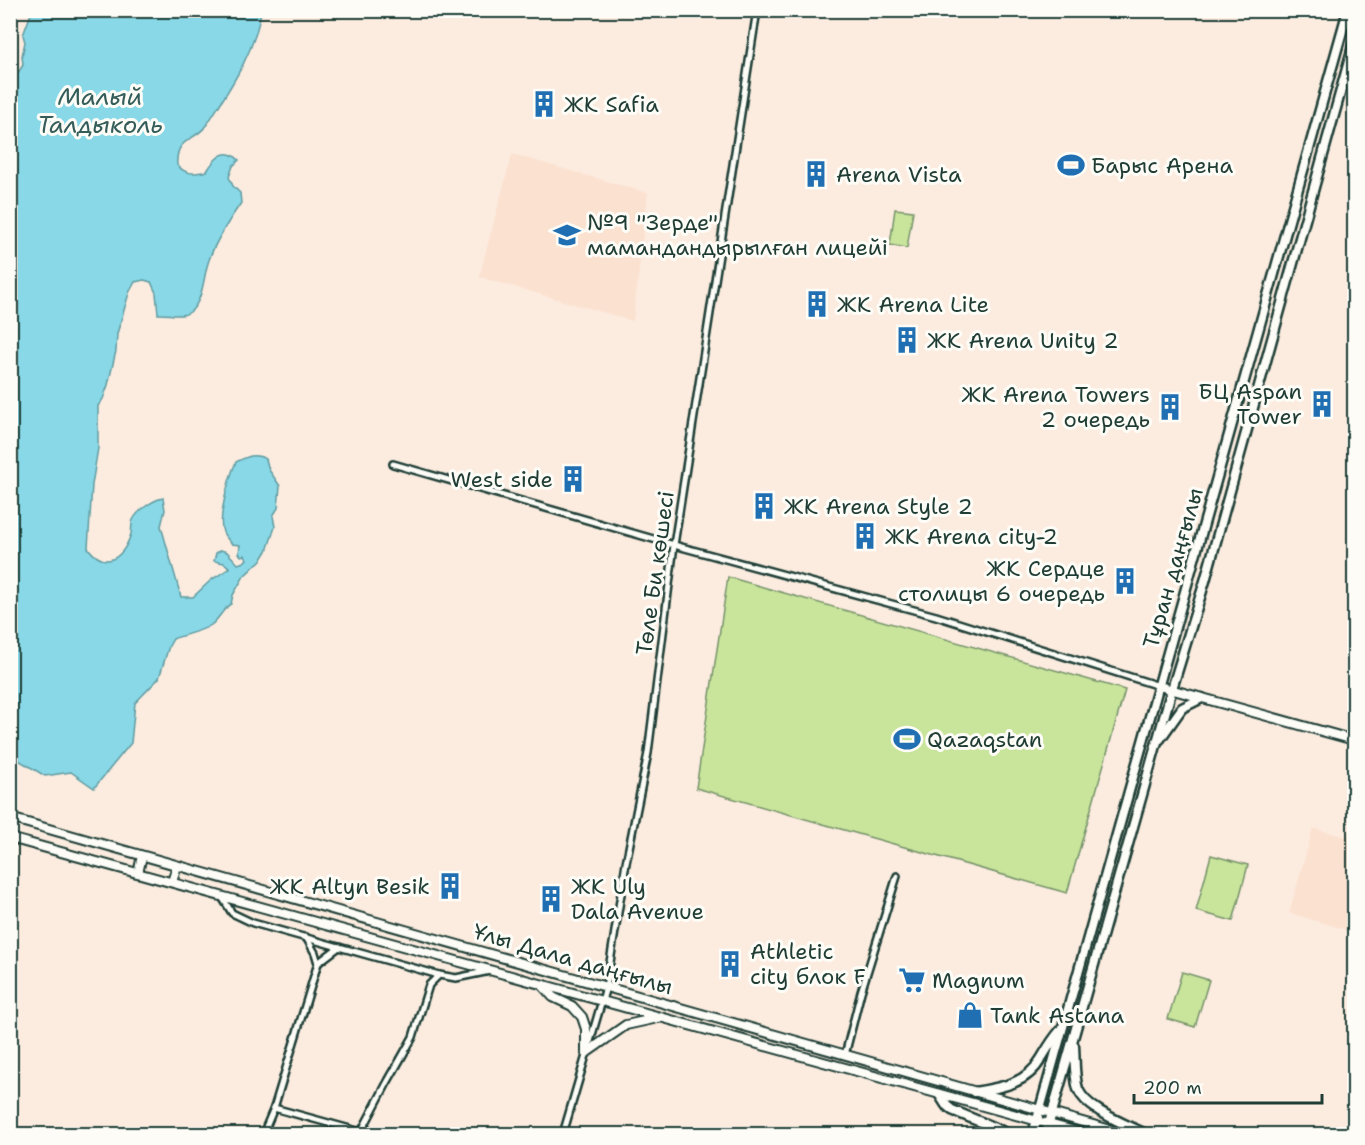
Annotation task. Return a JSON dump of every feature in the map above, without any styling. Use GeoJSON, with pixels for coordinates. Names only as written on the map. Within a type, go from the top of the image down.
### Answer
{"type":"FeatureCollection","features":[{"type":"Feature","properties":{"kind":"main road","name":"Тұран даңғылы"},"geometry":{"type":"LineString","coordinates":[[1033,1134],[1348,10]]}},
{"type":"Feature","properties":{"kind":"main road","name":"Тұран даңғылы"},"geometry":{"type":"LineString","coordinates":[[1049,1124],[1354,43]]}},
{"type":"Feature","properties":{"kind":"main road"},"geometry":{"type":"LineString","coordinates":[[1158,742],[1182,708],[1202,698]]}},
{"type":"Feature","properties":{"kind":"main road"},"geometry":{"type":"LineString","coordinates":[[974,1092],[1005,1087],[1024,1078],[1034,1069],[1062,1028]]}},
{"type":"Feature","properties":{"kind":"main road"},"geometry":{"type":"LineString","coordinates":[[1073,1038],[1078,1090],[1083,1098],[1100,1112],[1145,1134]]}},
{"type":"Feature","properties":{"kind":"main road"},"geometry":{"type":"LineString","coordinates":[[939,1094],[952,1110],[1009,1134]]}},
{"type":"Feature","properties":{"kind":"main road"},"geometry":{"type":"LineString","coordinates":[[1046,1134],[1049,1124]]}},
{"type":"Feature","properties":{"kind":"street","name":"Төле Би көшесі"},"geometry":{"type":"LineString","coordinates":[[563,1134],[606,987],[626,863],[648,753],[674,545],[757,10]]}},
{"type":"Feature","properties":{"kind":"street"},"geometry":{"type":"LineString","coordinates":[[393,464],[674,545],[936,616],[1159,686],[1354,740]]}},
{"type":"Feature","properties":{"kind":"street","name":"Ұлы Дала даңғылы"},"geometry":{"type":"LineString","coordinates":[[10,818],[1125,1134]]}},
{"type":"Feature","properties":{"kind":"street","name":"Ұлы Дала даңғылы"},"geometry":{"type":"LineString","coordinates":[[10,838],[1085,1134]]}},
{"type":"Feature","properties":{"kind":"street"},"geometry":{"type":"LineString","coordinates":[[138,873],[142,856]]}},
{"type":"Feature","properties":{"kind":"street"},"geometry":{"type":"LineString","coordinates":[[172,882],[177,866]]}},
{"type":"Feature","properties":{"kind":"street"},"geometry":{"type":"LineString","coordinates":[[845,1055],[861,993],[897,876]]}},
{"type":"Feature","properties":{"kind":"street"},"geometry":{"type":"LineString","coordinates":[[221,896],[232,913],[253,923],[439,975],[456,978],[492,970]]}},
{"type":"Feature","properties":{"kind":"street"},"geometry":{"type":"LineString","coordinates":[[264,1134],[318,963],[306,938]]}},
{"type":"Feature","properties":{"kind":"street"},"geometry":{"type":"LineString","coordinates":[[318,963],[339,947]]}},
{"type":"Feature","properties":{"kind":"street"},"geometry":{"type":"LineString","coordinates":[[274,1108],[361,1133],[413,1038],[429,985],[439,975]]}},
{"type":"Feature","properties":{"kind":"street"},"geometry":{"type":"LineString","coordinates":[[542,985],[553,997],[572,1006],[582,1017],[586,1029],[586,1053]]}},
{"type":"Feature","properties":{"kind":"street"},"geometry":{"type":"LineString","coordinates":[[586,1053],[626,1025],[662,1017]]}},
{"type":"Feature","properties":{"kind":"shaded area","name":"№9 \"Зерде\" мамандандырылған лицейі"},"geometry":{"type":"Polygon","coordinates":[[[512,154],[648,193],[633,321],[479,277],[512,154]]]}},
{"type":"Feature","properties":{"kind":"shaded area"},"geometry":{"type":"Polygon","coordinates":[[[1313,828],[1354,839],[1354,932],[1289,913],[1313,828]]]}},
{"type":"Feature","properties":{"kind":"green space"},"geometry":{"type":"Polygon","coordinates":[[[895,209],[913,211],[907,248],[890,245],[895,209]]]}},
{"type":"Feature","properties":{"kind":"green space","name":"Qazaqstan"},"geometry":{"type":"Polygon","coordinates":[[[728,577],[1125,690],[1067,893],[696,788],[728,577]]]}},
{"type":"Feature","properties":{"kind":"green space"},"geometry":{"type":"Polygon","coordinates":[[[1211,855],[1248,865],[1233,921],[1196,911],[1211,855]]]}},
{"type":"Feature","properties":{"kind":"green space"},"geometry":{"type":"Polygon","coordinates":[[[1182,972],[1209,980],[1195,1027],[1168,1019],[1182,972]]]}},
{"type":"Feature","properties":{"kind":"water","name":"Малый Талдыколь"},"geometry":{"type":"Polygon","coordinates":[[[32,11],[261,11],[253,41],[233,83],[208,123],[198,134],[183,144],[177,156],[177,165],[184,171],[194,173],[207,171],[221,155],[234,156],[239,160],[233,166],[229,177],[233,186],[240,193],[241,203],[211,254],[201,294],[190,312],[179,315],[158,314],[156,293],[151,282],[144,280],[135,282],[129,293],[117,334],[116,351],[108,385],[98,406],[98,448],[92,485],[88,548],[101,559],[113,559],[119,555],[128,542],[135,516],[146,506],[163,498],[165,510],[161,526],[181,597],[193,597],[211,580],[230,568],[224,563],[214,561],[216,553],[221,550],[227,552],[238,564],[247,559],[245,555],[241,556],[239,553],[240,545],[232,544],[224,535],[222,517],[228,486],[236,462],[251,456],[266,459],[269,470],[280,486],[278,508],[273,516],[275,527],[267,551],[244,576],[233,595],[231,604],[211,625],[173,639],[159,678],[135,703],[131,743],[94,788],[71,772],[45,776],[17,759],[11,759],[10,94],[16,76],[23,65],[25,42],[23,35],[32,11]]]}},
{"type":"Feature","properties":{"kind":"place","name":"ЖК Safia"},"geometry":{"type":"Point","coordinates":[544,104]}},
{"type":"Feature","properties":{"kind":"place","name":"Барыс Арена"},"geometry":{"type":"Point","coordinates":[1071,165]}},
{"type":"Feature","properties":{"kind":"place","name":"Arena Vista"},"geometry":{"type":"Point","coordinates":[816,174]}},
{"type":"Feature","properties":{"kind":"place","name":"№9 \"Зерде\" мамандандырылған лицейі"},"geometry":{"type":"Point","coordinates":[567,235]}},
{"type":"Feature","properties":{"kind":"place","name":"ЖК Arena Lite"},"geometry":{"type":"Point","coordinates":[817,304]}},
{"type":"Feature","properties":{"kind":"place","name":"ЖК Arena Unity 2"},"geometry":{"type":"Point","coordinates":[907,340]}},
{"type":"Feature","properties":{"kind":"place","name":"БЦ Aspan Tower"},"geometry":{"type":"Point","coordinates":[1322,404]}},
{"type":"Feature","properties":{"kind":"place","name":"ЖК Arena Towers 2 очередь"},"geometry":{"type":"Point","coordinates":[1170,407]}},
{"type":"Feature","properties":{"kind":"place","name":"West side"},"geometry":{"type":"Point","coordinates":[573,479]}},
{"type":"Feature","properties":{"kind":"place","name":"ЖК Arena Style 2"},"geometry":{"type":"Point","coordinates":[764,506]}},
{"type":"Feature","properties":{"kind":"place","name":"ЖК Arena city-2"},"geometry":{"type":"Point","coordinates":[865,536]}},
{"type":"Feature","properties":{"kind":"place","name":"ЖК Сердце столицы 6 очередь"},"geometry":{"type":"Point","coordinates":[1125,581]}},
{"type":"Feature","properties":{"kind":"place","name":"Qazaqstan"},"geometry":{"type":"Point","coordinates":[907,739]}},
{"type":"Feature","properties":{"kind":"place","name":"ЖК Altyn Besik"},"geometry":{"type":"Point","coordinates":[450,886]}},
{"type":"Feature","properties":{"kind":"place","name":"ЖК Uly Dala Avenue"},"geometry":{"type":"Point","coordinates":[551,899]}},
{"type":"Feature","properties":{"kind":"place","name":"Athletic city блок F"},"geometry":{"type":"Point","coordinates":[730,964]}},
{"type":"Feature","properties":{"kind":"place","name":"Magnum"},"geometry":{"type":"Point","coordinates":[912,980]}},
{"type":"Feature","properties":{"kind":"place","name":"Tank Astana"},"geometry":{"type":"Point","coordinates":[970,1015]}}]}
